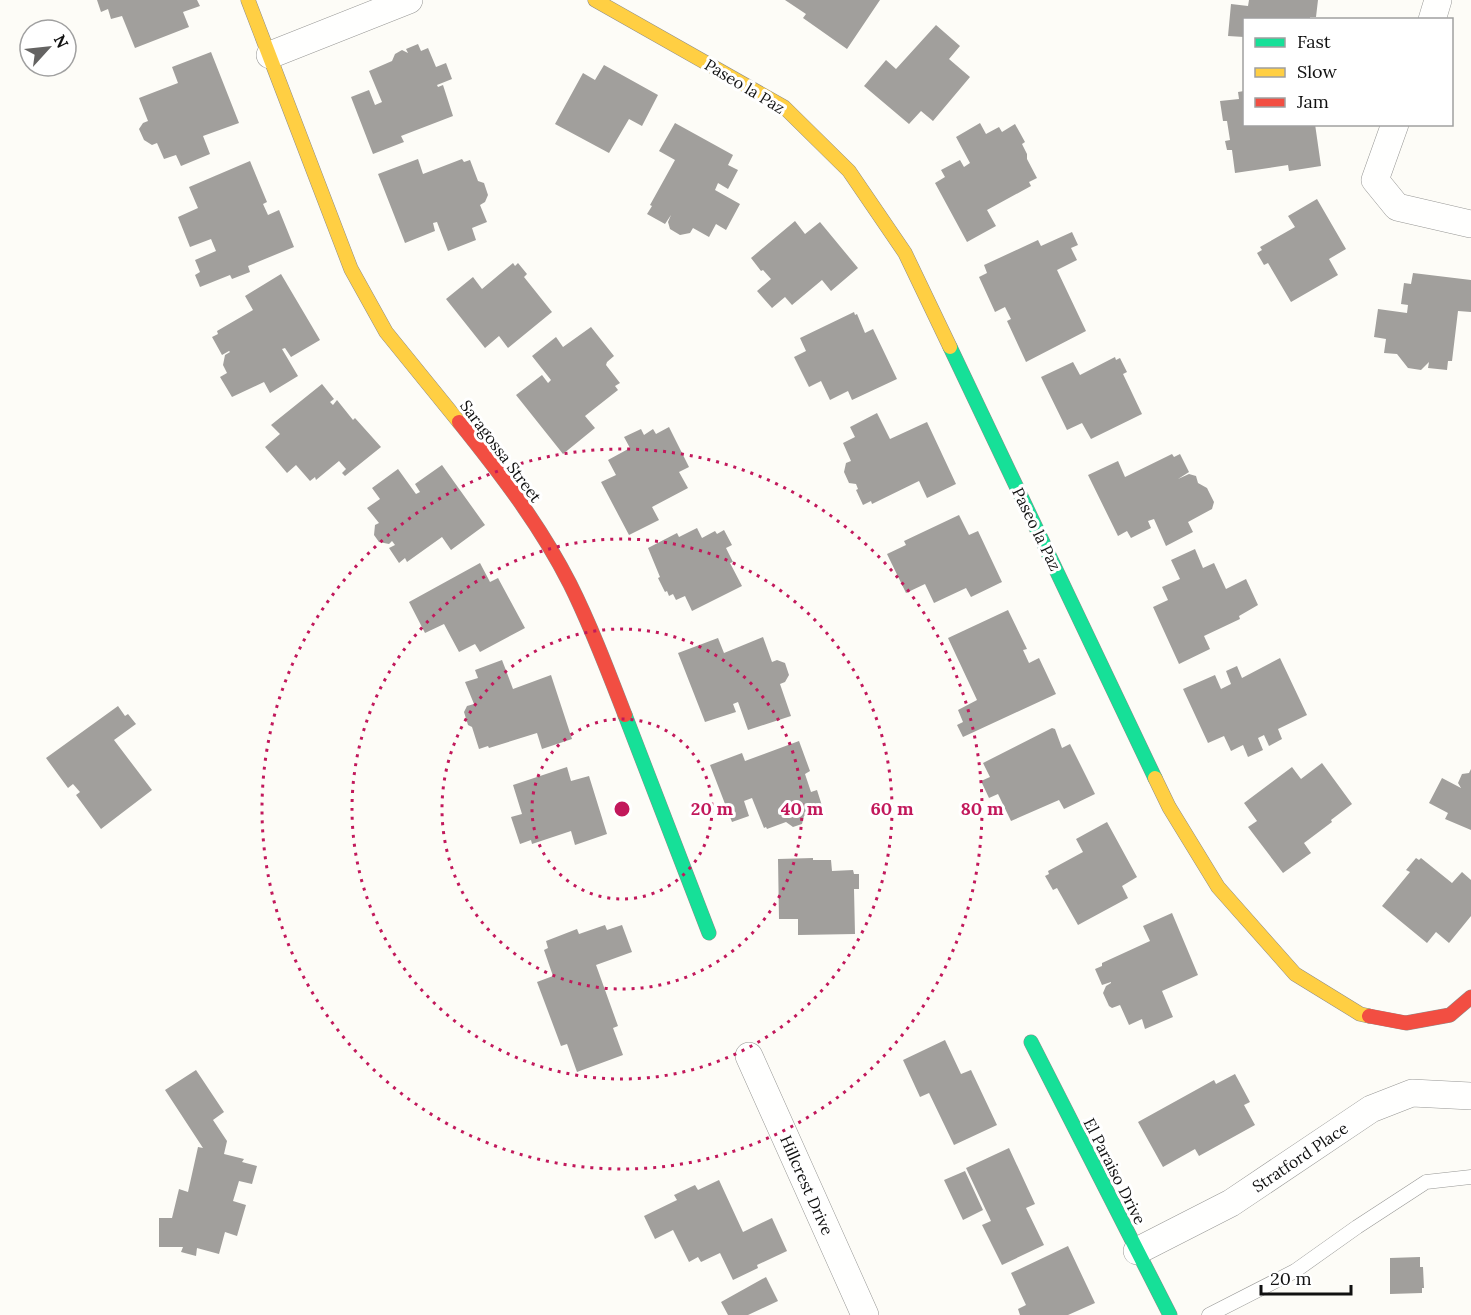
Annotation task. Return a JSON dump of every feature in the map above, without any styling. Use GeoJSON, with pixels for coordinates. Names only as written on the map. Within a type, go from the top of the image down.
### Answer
{"type":"FeatureCollection","features":[{"type":"Feature","properties":{"kind":"street","name":"Saragossa Street"},"geometry":{"type":"LineString","coordinates":[[248,0],[351,269],[386,332],[493,464],[534,522],[570,584],[604,662],[709,933]]}},
{"type":"Feature","properties":{"kind":"street"},"geometry":{"type":"LineString","coordinates":[[270,55],[409,0]]}},
{"type":"Feature","properties":{"kind":"street","name":"Paseo la Paz"},"geometry":{"type":"LineString","coordinates":[[595,0],[784,107],[849,171],[905,253],[1169,807],[1218,887],[1295,974],[1360,1014],[1406,1023],[1450,1015],[1471,997]]}},
{"type":"Feature","properties":{"kind":"street"},"geometry":{"type":"LineString","coordinates":[[1433,18],[1438,0]]}},
{"type":"Feature","properties":{"kind":"street"},"geometry":{"type":"LineString","coordinates":[[1394,126],[1375,180],[1397,207],[1471,224]]}},
{"type":"Feature","properties":{"kind":"street","name":"El Paraiso Drive"},"geometry":{"type":"LineString","coordinates":[[1031,1042],[1170,1315]]}},
{"type":"Feature","properties":{"kind":"street","name":"Hillcrest Drive"},"geometry":{"type":"LineString","coordinates":[[749,1056],[865,1315]]}},
{"type":"Feature","properties":{"kind":"street","name":"Stratford Place"},"geometry":{"type":"LineString","coordinates":[[1137,1251],[1231,1203],[1371,1109],[1412,1093],[1471,1096]]}},
{"type":"Feature","properties":{"kind":"lane"},"geometry":{"type":"LineString","coordinates":[[1209,1315],[1294,1271],[1426,1182],[1471,1177]]}},
{"type":"Feature","properties":{"kind":"building"},"geometry":{"type":"Polygon","coordinates":[[[97,0],[197,0],[200,6],[183,12],[189,27],[135,48],[122,16],[111,19],[108,9],[101,12],[97,0]]]}},
{"type":"Feature","properties":{"kind":"building"},"geometry":{"type":"Polygon","coordinates":[[[785,0],[880,0],[847,49],[803,18],[806,14],[785,0]]]}},
{"type":"Feature","properties":{"kind":"building"},"geometry":{"type":"Polygon","coordinates":[[[1249,0],[1318,0],[1316,17],[1243,18],[1243,37],[1228,36],[1231,4],[1248,6],[1249,0]]]}},
{"type":"Feature","properties":{"kind":"building"},"geometry":{"type":"Polygon","coordinates":[[[936,25],[960,46],[949,59],[970,77],[933,121],[921,111],[909,124],[864,86],[886,60],[896,69],[936,25]]]}},
{"type":"Feature","properties":{"kind":"building"},"geometry":{"type":"Polygon","coordinates":[[[418,44],[421,51],[428,48],[436,67],[446,63],[452,79],[437,85],[438,87],[443,85],[453,116],[401,136],[404,142],[373,154],[351,97],[369,90],[375,105],[382,102],[369,71],[392,61],[395,54],[402,50],[408,53],[406,49],[418,44]]]}},
{"type":"Feature","properties":{"kind":"building"},"geometry":{"type":"Polygon","coordinates":[[[211,52],[239,123],[203,136],[210,154],[181,166],[176,155],[164,159],[157,143],[152,145],[144,140],[139,129],[143,123],[148,121],[139,98],[178,83],[172,67],[211,52]]]}},
{"type":"Feature","properties":{"kind":"building"},"geometry":{"type":"Polygon","coordinates":[[[604,65],[658,95],[642,126],[629,119],[609,153],[555,124],[583,73],[595,80],[604,65]]]}},
{"type":"Feature","properties":{"kind":"building"},"geometry":{"type":"Polygon","coordinates":[[[1243,91],[1243,126],[1315,126],[1321,166],[1289,171],[1288,165],[1235,173],[1232,150],[1227,150],[1225,141],[1230,140],[1227,121],[1223,121],[1220,101],[1239,99],[1238,92],[1243,91]]]}},
{"type":"Feature","properties":{"kind":"building"},"geometry":{"type":"Polygon","coordinates":[[[675,123],[733,155],[728,165],[738,170],[728,189],[718,183],[715,190],[740,204],[726,230],[716,224],[709,237],[693,228],[690,233],[680,235],[670,229],[668,222],[671,215],[665,224],[647,214],[675,160],[659,151],[675,123]]]}},
{"type":"Feature","properties":{"kind":"building"},"geometry":{"type":"Polygon","coordinates":[[[980,123],[986,134],[999,127],[1002,132],[1015,124],[1025,142],[1022,144],[1027,159],[1037,178],[1029,182],[1031,186],[987,210],[996,226],[967,242],[935,183],[945,177],[941,170],[960,160],[964,167],[970,163],[956,137],[980,123]]]}},
{"type":"Feature","properties":{"kind":"building"},"geometry":{"type":"Polygon","coordinates":[[[418,159],[423,174],[462,159],[464,162],[470,160],[478,181],[484,183],[488,195],[485,202],[480,205],[487,222],[472,228],[476,240],[448,251],[437,222],[433,223],[435,231],[405,243],[378,174],[418,159]]]}},
{"type":"Feature","properties":{"kind":"building"},"geometry":{"type":"Polygon","coordinates":[[[250,161],[267,202],[263,204],[268,215],[279,210],[294,247],[248,266],[250,272],[232,279],[230,275],[200,287],[195,275],[200,272],[195,260],[216,251],[211,239],[190,247],[178,217],[198,208],[189,187],[250,161]]]}},
{"type":"Feature","properties":{"kind":"building"},"geometry":{"type":"Polygon","coordinates":[[[1317,199],[1346,249],[1329,259],[1338,275],[1291,302],[1268,263],[1264,265],[1257,253],[1262,250],[1260,247],[1295,227],[1288,216],[1317,199]]]}},
{"type":"Feature","properties":{"kind":"building"},"geometry":{"type":"Polygon","coordinates":[[[795,221],[805,234],[820,222],[858,268],[831,291],[822,280],[792,305],[785,297],[772,308],[757,291],[771,279],[751,258],[795,221]]]}},
{"type":"Feature","properties":{"kind":"building"},"geometry":{"type":"Polygon","coordinates":[[[1072,232],[1078,245],[1071,248],[1077,260],[1057,270],[1086,331],[1026,362],[1007,321],[1011,319],[1005,307],[995,312],[979,277],[987,273],[984,265],[1038,240],[1041,246],[1072,232]]]}},
{"type":"Feature","properties":{"kind":"building"},"geometry":{"type":"Polygon","coordinates":[[[513,263],[515,266],[518,263],[527,274],[524,277],[552,312],[508,348],[499,336],[485,348],[446,299],[473,277],[482,289],[513,263]]]}},
{"type":"Feature","properties":{"kind":"building"},"geometry":{"type":"Polygon","coordinates":[[[1413,273],[1471,280],[1471,312],[1458,311],[1452,361],[1448,361],[1447,370],[1428,368],[1429,362],[1421,370],[1408,368],[1397,354],[1384,353],[1386,339],[1374,337],[1378,309],[1407,313],[1408,305],[1401,304],[1404,283],[1411,284],[1413,273]]]}},
{"type":"Feature","properties":{"kind":"building"},"geometry":{"type":"Polygon","coordinates":[[[281,274],[320,340],[291,357],[285,348],[282,349],[298,376],[270,393],[264,382],[232,397],[220,377],[227,373],[223,365],[225,355],[230,352],[222,355],[212,337],[218,334],[217,331],[253,310],[245,296],[281,274]]]}},
{"type":"Feature","properties":{"kind":"building"},"geometry":{"type":"Polygon","coordinates":[[[854,312],[865,333],[873,329],[897,379],[852,400],[848,391],[830,400],[821,381],[809,387],[794,357],[806,351],[800,338],[854,312]]]}},
{"type":"Feature","properties":{"kind":"building"},"geometry":{"type":"Polygon","coordinates":[[[591,327],[614,356],[606,365],[620,383],[615,386],[618,390],[585,416],[595,428],[563,454],[516,395],[542,375],[548,383],[551,380],[532,356],[556,337],[563,347],[591,327]]]}},
{"type":"Feature","properties":{"kind":"building"},"geometry":{"type":"Polygon","coordinates":[[[1115,357],[1116,360],[1120,358],[1127,372],[1123,374],[1142,414],[1091,439],[1082,423],[1067,430],[1041,377],[1073,362],[1080,375],[1115,357]]]}},
{"type":"Feature","properties":{"kind":"building"},"geometry":{"type":"Polygon","coordinates":[[[322,384],[334,399],[330,402],[333,405],[337,400],[353,420],[355,418],[381,447],[345,476],[342,473],[346,469],[339,461],[316,480],[315,477],[310,481],[296,465],[287,473],[265,447],[280,434],[271,425],[322,384]]]}},
{"type":"Feature","properties":{"kind":"building"},"geometry":{"type":"Polygon","coordinates":[[[877,413],[890,439],[927,422],[956,484],[927,498],[919,481],[872,504],[871,501],[863,505],[856,490],[858,489],[856,484],[849,483],[844,472],[846,463],[851,461],[843,443],[855,437],[850,427],[877,413]]]}},
{"type":"Feature","properties":{"kind":"building"},"geometry":{"type":"Polygon","coordinates":[[[669,427],[689,467],[679,472],[688,488],[652,507],[659,520],[629,535],[601,482],[616,475],[608,460],[630,448],[624,437],[641,429],[644,435],[653,429],[656,434],[669,427]]]}},
{"type":"Feature","properties":{"kind":"building"},"geometry":{"type":"Polygon","coordinates":[[[1172,454],[1174,457],[1180,454],[1189,472],[1178,479],[1189,474],[1196,476],[1198,483],[1207,488],[1214,502],[1212,509],[1188,522],[1193,532],[1166,546],[1154,519],[1148,521],[1151,528],[1131,538],[1127,531],[1118,536],[1088,475],[1118,461],[1125,477],[1172,454]]]}},
{"type":"Feature","properties":{"kind":"building"},"geometry":{"type":"Polygon","coordinates":[[[442,465],[485,525],[451,550],[442,537],[407,562],[405,558],[399,563],[389,548],[395,545],[392,541],[389,544],[379,542],[374,535],[375,525],[379,523],[367,508],[380,499],[372,488],[398,469],[416,494],[420,492],[415,484],[442,465]]]}},
{"type":"Feature","properties":{"kind":"building"},"geometry":{"type":"Polygon","coordinates":[[[959,515],[969,535],[978,531],[1002,582],[971,597],[966,588],[934,603],[925,584],[906,593],[887,554],[906,545],[904,541],[959,515]]]}},
{"type":"Feature","properties":{"kind":"building"},"geometry":{"type":"Polygon","coordinates":[[[697,528],[702,538],[715,531],[717,534],[724,530],[732,545],[726,548],[733,562],[730,563],[742,586],[692,611],[685,596],[676,600],[673,594],[669,596],[667,591],[665,592],[648,548],[677,533],[679,537],[697,528]]]}},
{"type":"Feature","properties":{"kind":"building"},"geometry":{"type":"Polygon","coordinates":[[[1195,549],[1203,568],[1214,563],[1226,589],[1246,579],[1258,605],[1239,616],[1240,619],[1204,636],[1210,649],[1179,664],[1153,607],[1168,600],[1162,587],[1180,579],[1171,560],[1195,549]]]}},
{"type":"Feature","properties":{"kind":"building"},"geometry":{"type":"Polygon","coordinates":[[[480,563],[490,582],[498,578],[525,628],[480,652],[475,644],[459,652],[444,624],[425,633],[409,602],[480,563]]]}},
{"type":"Feature","properties":{"kind":"building"},"geometry":{"type":"Polygon","coordinates":[[[1008,610],[1027,649],[1023,650],[1029,663],[1039,658],[1056,694],[963,737],[957,725],[963,722],[958,710],[977,700],[948,638],[1008,610]]]}},
{"type":"Feature","properties":{"kind":"building"},"geometry":{"type":"Polygon","coordinates":[[[763,637],[772,662],[777,660],[785,663],[789,675],[785,682],[780,684],[791,716],[748,730],[738,702],[733,704],[736,712],[705,722],[678,653],[718,638],[724,653],[763,637]]]}},
{"type":"Feature","properties":{"kind":"building"},"geometry":{"type":"Polygon","coordinates":[[[1280,658],[1307,715],[1278,729],[1282,739],[1269,746],[1264,735],[1258,738],[1263,750],[1248,757],[1243,745],[1231,751],[1224,736],[1208,743],[1183,689],[1215,675],[1221,689],[1231,684],[1226,671],[1237,666],[1242,678],[1280,658]]]}},
{"type":"Feature","properties":{"kind":"building"},"geometry":{"type":"Polygon","coordinates":[[[502,660],[513,689],[551,675],[572,739],[542,749],[537,733],[479,749],[464,712],[467,706],[474,704],[465,682],[478,678],[475,670],[502,660]]]}},
{"type":"Feature","properties":{"kind":"building"},"geometry":{"type":"Polygon","coordinates":[[[118,706],[125,716],[128,714],[136,724],[114,740],[152,790],[101,829],[76,795],[80,792],[73,784],[68,788],[46,758],[118,706]]]}},
{"type":"Feature","properties":{"kind":"building"},"geometry":{"type":"Polygon","coordinates":[[[1052,728],[1055,729],[1062,748],[1070,744],[1095,794],[1064,809],[1059,800],[1011,821],[998,794],[989,798],[981,781],[990,777],[983,763],[1052,728]]]}},
{"type":"Feature","properties":{"kind":"building"},"geometry":{"type":"Polygon","coordinates":[[[799,741],[810,771],[805,774],[811,792],[817,790],[823,809],[804,816],[802,824],[793,827],[786,822],[767,829],[764,828],[752,798],[744,801],[749,816],[732,822],[710,765],[742,753],[745,761],[799,741]]]}},
{"type":"Feature","properties":{"kind":"building"},"geometry":{"type":"Polygon","coordinates":[[[1322,763],[1352,804],[1304,843],[1311,853],[1283,873],[1248,827],[1257,821],[1244,803],[1292,767],[1301,779],[1322,763]]]}},
{"type":"Feature","properties":{"kind":"building"},"geometry":{"type":"Polygon","coordinates":[[[567,767],[571,781],[589,776],[607,834],[575,845],[571,831],[532,844],[531,840],[520,844],[511,817],[522,814],[513,785],[567,767]]]}},
{"type":"Feature","properties":{"kind":"building"},"geometry":{"type":"Polygon","coordinates":[[[1471,769],[1471,830],[1445,819],[1448,813],[1429,803],[1442,778],[1461,788],[1458,783],[1462,774],[1469,773],[1471,769]]]}},
{"type":"Feature","properties":{"kind":"building"},"geometry":{"type":"Polygon","coordinates":[[[1107,822],[1137,877],[1122,886],[1128,898],[1078,925],[1057,888],[1053,890],[1045,876],[1049,874],[1048,871],[1083,852],[1076,839],[1107,822]]]}},
{"type":"Feature","properties":{"kind":"building"},"geometry":{"type":"Polygon","coordinates":[[[813,858],[813,860],[831,860],[832,871],[853,870],[854,874],[859,874],[859,889],[854,889],[855,934],[798,935],[798,919],[779,919],[778,859],[813,858]]]}},
{"type":"Feature","properties":{"kind":"building"},"geometry":{"type":"Polygon","coordinates":[[[1416,858],[1419,860],[1421,858],[1452,883],[1462,872],[1471,880],[1471,916],[1449,943],[1436,932],[1427,943],[1382,906],[1410,872],[1406,870],[1416,858]]]}},
{"type":"Feature","properties":{"kind":"building"},"geometry":{"type":"Polygon","coordinates":[[[1172,913],[1198,975],[1162,991],[1173,1017],[1145,1029],[1142,1019],[1129,1025],[1120,1005],[1112,1008],[1109,1006],[1103,993],[1111,982],[1102,985],[1095,969],[1102,966],[1102,963],[1150,941],[1143,926],[1172,913]]]}},
{"type":"Feature","properties":{"kind":"building"},"geometry":{"type":"Polygon","coordinates":[[[605,925],[607,930],[622,925],[632,952],[596,965],[618,1026],[613,1028],[623,1055],[577,1072],[567,1044],[561,1046],[537,982],[553,976],[544,950],[548,948],[546,941],[577,929],[579,934],[605,925]]]}},
{"type":"Feature","properties":{"kind":"building"},"geometry":{"type":"Polygon","coordinates":[[[945,1040],[961,1074],[971,1070],[997,1125],[954,1145],[929,1093],[920,1097],[903,1060],[945,1040]]]}},
{"type":"Feature","properties":{"kind":"building"},"geometry":{"type":"Polygon","coordinates":[[[196,1070],[224,1112],[213,1120],[227,1141],[224,1154],[244,1159],[242,1162],[257,1166],[252,1184],[239,1181],[233,1201],[246,1205],[237,1236],[225,1232],[219,1254],[197,1248],[196,1256],[181,1252],[183,1247],[159,1247],[159,1218],[172,1218],[179,1189],[188,1192],[198,1147],[203,1148],[165,1090],[196,1070]]]}},
{"type":"Feature","properties":{"kind":"building"},"geometry":{"type":"Polygon","coordinates":[[[1235,1074],[1250,1102],[1244,1105],[1255,1125],[1199,1156],[1195,1149],[1163,1167],[1138,1122],[1214,1080],[1216,1084],[1235,1074]]]}},
{"type":"Feature","properties":{"kind":"building"},"geometry":{"type":"Polygon","coordinates":[[[1009,1148],[1035,1204],[1026,1208],[1044,1245],[1002,1265],[982,1225],[991,1221],[966,1168],[1009,1148]]]}},
{"type":"Feature","properties":{"kind":"building"},"geometry":{"type":"Polygon","coordinates":[[[965,1171],[983,1210],[963,1220],[944,1180],[965,1171]]]}},
{"type":"Feature","properties":{"kind":"building"},"geometry":{"type":"Polygon","coordinates":[[[719,1180],[743,1232],[772,1218],[787,1251],[757,1265],[758,1268],[733,1280],[720,1253],[701,1262],[698,1257],[689,1262],[673,1230],[655,1239],[644,1216],[677,1200],[674,1195],[695,1185],[698,1190],[719,1180]]]}},
{"type":"Feature","properties":{"kind":"building"},"geometry":{"type":"Polygon","coordinates":[[[1068,1246],[1095,1303],[1068,1315],[1020,1315],[1018,1309],[1026,1305],[1011,1273],[1068,1246]]]}},
{"type":"Feature","properties":{"kind":"building"},"geometry":{"type":"Polygon","coordinates":[[[1420,1257],[1420,1267],[1423,1267],[1424,1288],[1422,1288],[1422,1293],[1390,1294],[1390,1258],[1420,1257]]]}},
{"type":"Feature","properties":{"kind":"building"},"geometry":{"type":"Polygon","coordinates":[[[766,1277],[778,1301],[748,1315],[728,1315],[721,1302],[766,1277]]]}},
{"type":"Feature","properties":{"kind":"traffic: fast"},"geometry":{"type":"LineString","coordinates":[[950,347],[1155,778]]}},
{"type":"Feature","properties":{"kind":"traffic: fast"},"geometry":{"type":"LineString","coordinates":[[625,715],[709,933]]}},
{"type":"Feature","properties":{"kind":"traffic: fast"},"geometry":{"type":"LineString","coordinates":[[1031,1042],[1170,1315]]}},
{"type":"Feature","properties":{"kind":"traffic: slow"},"geometry":{"type":"LineString","coordinates":[[248,0],[351,269],[386,332],[459,422]]}},
{"type":"Feature","properties":{"kind":"traffic: slow"},"geometry":{"type":"LineString","coordinates":[[595,0],[784,107],[849,171],[905,253],[950,347]]}},
{"type":"Feature","properties":{"kind":"traffic: slow"},"geometry":{"type":"LineString","coordinates":[[1155,778],[1169,807],[1218,887],[1295,974],[1360,1014],[1369,1016]]}},
{"type":"Feature","properties":{"kind":"traffic: jam"},"geometry":{"type":"LineString","coordinates":[[459,422],[519,500],[558,562],[585,616],[625,715]]}},
{"type":"Feature","properties":{"kind":"traffic: jam"},"geometry":{"type":"LineString","coordinates":[[1369,1016],[1406,1023],[1450,1015],[1471,997]]}}]}
